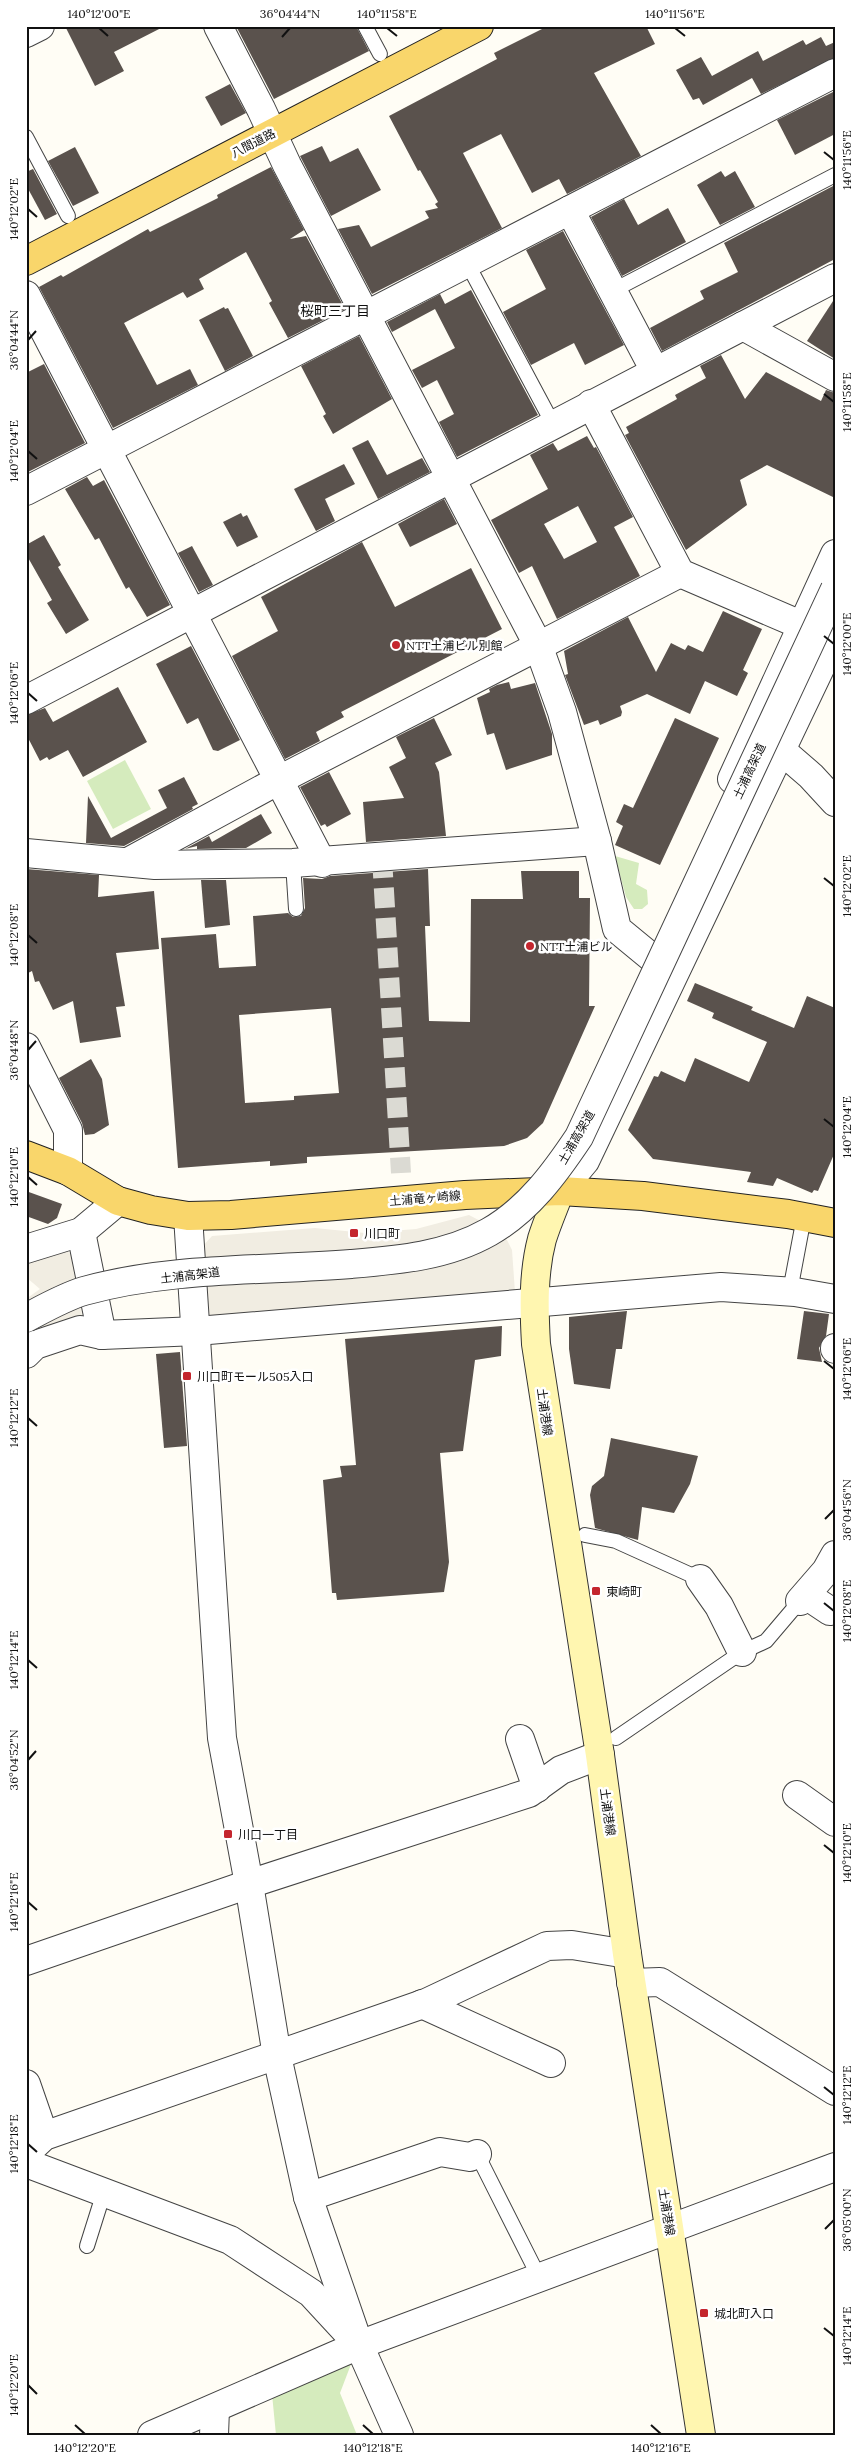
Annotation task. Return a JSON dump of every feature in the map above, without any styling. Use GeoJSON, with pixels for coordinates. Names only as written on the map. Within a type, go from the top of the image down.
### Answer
{"type":"FeatureCollection","features":[{"type":"Feature","properties":{"kind":"main road","name":"八間道路"},"geometry":{"type":"LineString","coordinates":[[26,261],[479,26]]}},
{"type":"Feature","properties":{"kind":"main road","name":"土浦竜ヶ崎線"},"geometry":{"type":"LineString","coordinates":[[26,1155],[68,1172],[118,1201],[151,1210],[188,1216],[231,1215],[465,1195],[560,1191],[636,1195],[804,1217],[835,1223]]}},
{"type":"Feature","properties":{"kind":"main road","name":"土浦港線"},"geometry":{"type":"LineString","coordinates":[[560,1191],[542,1239],[538,1259],[534,1302],[536,1344],[546,1418],[608,1747],[627,1954],[701,2435]]}},
{"type":"Feature","properties":{"kind":"street"},"geometry":{"type":"LineString","coordinates":[[26,33],[40,26]]}},
{"type":"Feature","properties":{"kind":"street"},"geometry":{"type":"LineString","coordinates":[[218,26],[273,133],[287,165],[538,645],[562,712],[617,929],[651,957]]}},
{"type":"Feature","properties":{"kind":"street"},"geometry":{"type":"LineString","coordinates":[[26,491],[835,73]]}},
{"type":"Feature","properties":{"kind":"street"},"geometry":{"type":"LineString","coordinates":[[570,210],[655,371]]}},
{"type":"Feature","properties":{"kind":"street"},"geometry":{"type":"LineString","coordinates":[[26,700],[835,278]]}},
{"type":"Feature","properties":{"kind":"street"},"geometry":{"type":"LineString","coordinates":[[26,295],[322,863]]}},
{"type":"Feature","properties":{"kind":"street"},"geometry":{"type":"LineString","coordinates":[[743,326],[835,378]]}},
{"type":"Feature","properties":{"kind":"street"},"geometry":{"type":"LineString","coordinates":[[560,1191],[585,1161],[781,750],[833,646],[801,626],[680,573],[591,404]]}},
{"type":"Feature","properties":{"kind":"street"},"geometry":{"type":"LineString","coordinates":[[560,1191],[562,1159],[651,957],[835,554]]}},
{"type":"Feature","properties":{"kind":"street"},"geometry":{"type":"LineString","coordinates":[[128,862],[279,780],[680,573]]}},
{"type":"Feature","properties":{"kind":"street","name":"土浦高架道"},"geometry":{"type":"LineString","coordinates":[[26,1318],[83,1291],[115,1285],[220,1271],[333,1265],[430,1254],[460,1246],[482,1235],[517,1213],[556,1172],[579,1137],[835,589]]}},
{"type":"Feature","properties":{"kind":"street"},"geometry":{"type":"LineString","coordinates":[[781,750],[811,776],[835,802]]}},
{"type":"Feature","properties":{"kind":"street"},"geometry":{"type":"LineString","coordinates":[[26,853],[156,865],[322,863],[596,841]]}},
{"type":"Feature","properties":{"kind":"street"},"geometry":{"type":"LineString","coordinates":[[26,1048],[68,1130],[68,1172]]}},
{"type":"Feature","properties":{"kind":"street"},"geometry":{"type":"LineString","coordinates":[[26,1249],[81,1232],[118,1201]]}},
{"type":"Feature","properties":{"kind":"street"},"geometry":{"type":"LineString","coordinates":[[188,1216],[197,1331],[222,1738],[249,1884],[277,2056],[308,2197],[359,2344],[400,2435]]}},
{"type":"Feature","properties":{"kind":"street"},"geometry":{"type":"LineString","coordinates":[[81,1232],[102,1335]]}},
{"type":"Feature","properties":{"kind":"street"},"geometry":{"type":"LineString","coordinates":[[26,1354],[35,1345],[80,1330],[102,1335],[197,1331],[721,1288],[790,1291],[835,1299]]}},
{"type":"Feature","properties":{"kind":"street"},"geometry":{"type":"LineString","coordinates":[[830,1611],[803,1598],[826,1571],[835,1555]]}},
{"type":"Feature","properties":{"kind":"street"},"geometry":{"type":"LineString","coordinates":[[700,1579],[719,1606],[742,1652]]}},
{"type":"Feature","properties":{"kind":"street"},"geometry":{"type":"LineString","coordinates":[[520,1738],[537,1788]]}},
{"type":"Feature","properties":{"kind":"street"},"geometry":{"type":"LineString","coordinates":[[26,1961],[249,1884],[520,1796],[537,1788],[561,1770],[608,1747]]}},
{"type":"Feature","properties":{"kind":"street"},"geometry":{"type":"LineString","coordinates":[[797,1795],[835,1822]]}},
{"type":"Feature","properties":{"kind":"street"},"geometry":{"type":"LineString","coordinates":[[26,2084],[35,2145],[422,2004],[547,1946],[572,1945],[627,1954]]}},
{"type":"Feature","properties":{"kind":"street"},"geometry":{"type":"LineString","coordinates":[[631,1983],[660,1982],[835,2091]]}},
{"type":"Feature","properties":{"kind":"street"},"geometry":{"type":"LineString","coordinates":[[422,2004],[551,2063]]}},
{"type":"Feature","properties":{"kind":"street"},"geometry":{"type":"LineString","coordinates":[[308,2197],[440,2152],[470,2157],[477,2154]]}},
{"type":"Feature","properties":{"kind":"street"},"geometry":{"type":"LineString","coordinates":[[26,2163],[230,2240],[311,2293],[359,2344]]}},
{"type":"Feature","properties":{"kind":"street"},"geometry":{"type":"LineString","coordinates":[[152,2435],[214,2422],[359,2344],[835,2167]]}},
{"type":"Feature","properties":{"kind":"lane"},"geometry":{"type":"LineString","coordinates":[[365,26],[380,54]]}},
{"type":"Feature","properties":{"kind":"lane"},"geometry":{"type":"LineString","coordinates":[[26,137],[68,216]]}},
{"type":"Feature","properties":{"kind":"lane"},"geometry":{"type":"LineString","coordinates":[[612,291],[835,175]]}},
{"type":"Feature","properties":{"kind":"lane"},"geometry":{"type":"LineString","coordinates":[[467,263],[553,424]]}},
{"type":"Feature","properties":{"kind":"lane"},"geometry":{"type":"LineString","coordinates":[[293,863],[296,908]]}},
{"type":"Feature","properties":{"kind":"lane"},"geometry":{"type":"LineString","coordinates":[[790,1291],[804,1217]]}},
{"type":"Feature","properties":{"kind":"lane"},"geometry":{"type":"LineString","coordinates":[[585,1535],[616,1541],[700,1579]]}},
{"type":"Feature","properties":{"kind":"lane"},"geometry":{"type":"LineString","coordinates":[[608,1747],[742,1652],[766,1641],[803,1598]]}},
{"type":"Feature","properties":{"kind":"lane"},"geometry":{"type":"LineString","coordinates":[[477,2154],[539,2277]]}},
{"type":"Feature","properties":{"kind":"lane"},"geometry":{"type":"LineString","coordinates":[[87,2246],[104,2192]]}},
{"type":"Feature","properties":{"kind":"green space"},"geometry":{"type":"Polygon","coordinates":[[[125,760],[151,809],[113,829],[87,781],[125,760]]]}},
{"type":"Feature","properties":{"kind":"green space"},"geometry":{"type":"Polygon","coordinates":[[[615,856],[639,863],[636,884],[647,890],[648,904],[642,909],[634,909],[626,897],[615,856]]]}},
{"type":"Feature","properties":{"kind":"green space"},"geometry":{"type":"Polygon","coordinates":[[[353,2359],[340,2393],[357,2435],[276,2435],[272,2394],[353,2359]]]}},
{"type":"Feature","properties":{"kind":"shaded area"},"geometry":{"type":"Polygon","coordinates":[[[469,1215],[490,1226],[507,1240],[512,1250],[515,1292],[214,1325],[205,1316],[201,1248],[212,1236],[315,1228],[365,1233],[416,1229],[469,1215]]]}},
{"type":"Feature","properties":{"kind":"shaded area"},"geometry":{"type":"Polygon","coordinates":[[[65,1250],[71,1254],[78,1268],[82,1317],[26,1342],[26,1299],[40,1289],[26,1277],[26,1260],[65,1250]]]}},
{"type":"Feature","properties":{"kind":"building"},"geometry":{"type":"Polygon","coordinates":[[[65,26],[165,26],[114,52],[124,71],[95,86],[65,26]]]}},
{"type":"Feature","properties":{"kind":"building"},"geometry":{"type":"Polygon","coordinates":[[[236,26],[356,26],[369,51],[274,99],[236,26]]]}},
{"type":"Feature","properties":{"kind":"building"},"geometry":{"type":"Polygon","coordinates":[[[548,26],[646,26],[655,44],[594,73],[641,156],[567,194],[559,179],[532,193],[501,134],[463,153],[502,228],[372,294],[338,229],[359,225],[371,247],[429,218],[425,211],[438,208],[435,204],[438,202],[420,170],[418,171],[389,116],[497,59],[494,53],[548,26]]]}},
{"type":"Feature","properties":{"kind":"building"},"geometry":{"type":"Polygon","coordinates":[[[821,37],[826,46],[835,42],[835,58],[761,94],[752,78],[703,105],[699,98],[693,100],[676,70],[701,57],[712,76],[758,51],[763,61],[803,40],[806,45],[821,37]]]}},
{"type":"Feature","properties":{"kind":"building"},"geometry":{"type":"Polygon","coordinates":[[[230,84],[246,113],[221,126],[205,97],[230,84]]]}},
{"type":"Feature","properties":{"kind":"building"},"geometry":{"type":"Polygon","coordinates":[[[835,91],[835,134],[795,155],[777,120],[835,91]]]}},
{"type":"Feature","properties":{"kind":"building"},"geometry":{"type":"Polygon","coordinates":[[[322,146],[330,162],[358,148],[381,190],[331,216],[300,156],[322,146]]]}},
{"type":"Feature","properties":{"kind":"building"},"geometry":{"type":"Polygon","coordinates":[[[75,147],[99,193],[73,206],[48,161],[75,147]]]}},
{"type":"Feature","properties":{"kind":"building"},"geometry":{"type":"Polygon","coordinates":[[[271,167],[304,230],[290,239],[306,236],[345,309],[288,338],[269,303],[272,301],[246,252],[199,279],[204,289],[187,298],[183,292],[124,323],[157,385],[190,369],[198,385],[113,428],[39,287],[61,275],[63,277],[148,229],[150,232],[218,198],[217,195],[271,167]]]}},
{"type":"Feature","properties":{"kind":"building"},"geometry":{"type":"Polygon","coordinates":[[[33,169],[57,214],[45,220],[26,185],[26,172],[33,169]]]}},
{"type":"Feature","properties":{"kind":"building"},"geometry":{"type":"Polygon","coordinates":[[[721,171],[725,177],[735,171],[755,207],[720,225],[697,185],[721,171]]]}},
{"type":"Feature","properties":{"kind":"building"},"geometry":{"type":"Polygon","coordinates":[[[835,185],[835,259],[662,351],[650,328],[704,299],[700,291],[738,272],[724,243],[835,185]]]}},
{"type":"Feature","properties":{"kind":"building"},"geometry":{"type":"Polygon","coordinates":[[[624,199],[638,225],[668,208],[686,242],[622,276],[591,217],[624,199]]]}},
{"type":"Feature","properties":{"kind":"building"},"geometry":{"type":"Polygon","coordinates":[[[563,231],[624,345],[585,365],[574,343],[531,365],[503,312],[546,289],[526,250],[563,231]]]}},
{"type":"Feature","properties":{"kind":"building"},"geometry":{"type":"Polygon","coordinates":[[[471,290],[538,415],[457,457],[439,422],[454,414],[437,380],[422,388],[412,370],[455,348],[435,309],[392,332],[387,322],[440,294],[445,304],[471,290]]]}},
{"type":"Feature","properties":{"kind":"building"},"geometry":{"type":"Polygon","coordinates":[[[835,298],[835,359],[807,341],[835,298]]]}},
{"type":"Feature","properties":{"kind":"building"},"geometry":{"type":"Polygon","coordinates":[[[224,307],[225,309],[228,308],[253,356],[225,371],[199,320],[224,307]]]}},
{"type":"Feature","properties":{"kind":"building"},"geometry":{"type":"Polygon","coordinates":[[[359,336],[392,399],[333,434],[323,416],[326,414],[301,366],[359,336]]]}},
{"type":"Feature","properties":{"kind":"building"},"geometry":{"type":"Polygon","coordinates":[[[721,355],[745,399],[766,372],[821,401],[826,390],[835,393],[835,498],[767,465],[740,480],[747,505],[686,550],[625,435],[629,433],[626,427],[677,399],[675,395],[706,378],[700,366],[721,355]]]}},
{"type":"Feature","properties":{"kind":"building"},"geometry":{"type":"Polygon","coordinates":[[[44,364],[85,443],[26,473],[26,373],[44,364]]]}},
{"type":"Feature","properties":{"kind":"building"},"geometry":{"type":"Polygon","coordinates":[[[587,436],[594,448],[596,447],[633,517],[614,527],[640,576],[557,619],[532,566],[519,573],[491,520],[548,489],[530,455],[553,443],[558,451],[587,436]],[[578,506],[544,524],[564,559],[597,542],[578,506]]]}},
{"type":"Feature","properties":{"kind":"building"},"geometry":{"type":"Polygon","coordinates":[[[368,440],[387,475],[422,458],[430,472],[378,499],[352,448],[368,440]]]}},
{"type":"Feature","properties":{"kind":"building"},"geometry":{"type":"Polygon","coordinates":[[[344,464],[355,484],[325,499],[335,521],[316,531],[294,489],[344,464]]]}},
{"type":"Feature","properties":{"kind":"building"},"geometry":{"type":"Polygon","coordinates":[[[87,477],[93,486],[104,480],[170,605],[147,617],[129,587],[126,589],[99,538],[95,540],[65,489],[87,477]]]}},
{"type":"Feature","properties":{"kind":"building"},"geometry":{"type":"Polygon","coordinates":[[[444,499],[457,524],[410,547],[398,524],[444,499]]]}},
{"type":"Feature","properties":{"kind":"building"},"geometry":{"type":"Polygon","coordinates":[[[241,513],[243,517],[247,515],[258,537],[237,547],[223,522],[241,513]]]}},
{"type":"Feature","properties":{"kind":"building"},"geometry":{"type":"Polygon","coordinates":[[[44,535],[61,565],[58,567],[89,620],[66,634],[47,603],[52,600],[26,554],[26,545],[44,535]]]}},
{"type":"Feature","properties":{"kind":"building"},"geometry":{"type":"Polygon","coordinates":[[[362,542],[395,607],[471,568],[502,629],[341,712],[344,717],[316,732],[320,741],[285,759],[232,656],[278,631],[261,597],[362,542]]]}},
{"type":"Feature","properties":{"kind":"building"},"geometry":{"type":"Polygon","coordinates":[[[192,546],[213,585],[199,592],[178,553],[192,546]]]}},
{"type":"Feature","properties":{"kind":"building"},"geometry":{"type":"Polygon","coordinates":[[[723,611],[762,629],[743,670],[748,673],[737,696],[705,681],[690,714],[647,694],[620,706],[621,716],[600,725],[598,720],[584,725],[565,675],[568,674],[564,651],[628,617],[656,672],[671,643],[685,650],[688,645],[703,652],[723,611]]]}},
{"type":"Feature","properties":{"kind":"building"},"geometry":{"type":"Polygon","coordinates":[[[191,646],[240,740],[218,751],[213,750],[198,718],[187,724],[156,664],[191,646]]]}},
{"type":"Feature","properties":{"kind":"building"},"geometry":{"type":"Polygon","coordinates":[[[509,682],[511,689],[535,683],[552,734],[552,755],[506,770],[494,733],[487,735],[477,698],[490,692],[489,689],[497,685],[509,682]]]}},
{"type":"Feature","properties":{"kind":"building"},"geometry":{"type":"Polygon","coordinates":[[[118,687],[147,742],[83,777],[68,750],[49,760],[47,757],[40,761],[26,734],[26,715],[45,708],[53,722],[118,687]]]}},
{"type":"Feature","properties":{"kind":"building"},"geometry":{"type":"Polygon","coordinates":[[[434,718],[452,755],[435,763],[439,772],[446,836],[366,842],[363,802],[404,798],[389,767],[406,758],[396,737],[434,718]]]}},
{"type":"Feature","properties":{"kind":"building"},"geometry":{"type":"Polygon","coordinates":[[[675,718],[719,738],[660,865],[615,845],[623,826],[616,822],[624,804],[633,808],[675,718]]]}},
{"type":"Feature","properties":{"kind":"building"},"geometry":{"type":"Polygon","coordinates":[[[329,772],[351,814],[327,827],[325,824],[321,826],[300,787],[329,772]]]}},
{"type":"Feature","properties":{"kind":"building"},"geometry":{"type":"Polygon","coordinates":[[[184,777],[198,804],[192,807],[193,809],[124,846],[86,843],[88,796],[111,838],[167,808],[158,790],[184,777]]]}},
{"type":"Feature","properties":{"kind":"building"},"geometry":{"type":"Polygon","coordinates":[[[261,814],[272,833],[246,848],[197,849],[197,846],[185,849],[209,836],[212,842],[261,814]]]}},
{"type":"Feature","properties":{"kind":"building"},"geometry":{"type":"Polygon","coordinates":[[[26,869],[99,875],[98,897],[154,891],[159,949],[116,953],[125,1006],[116,1007],[121,1037],[80,1043],[73,1001],[53,1010],[39,981],[35,982],[32,971],[26,974],[26,869]]]}},
{"type":"Feature","properties":{"kind":"building"},"geometry":{"type":"Polygon","coordinates":[[[428,869],[430,926],[425,926],[429,1021],[470,1022],[471,899],[523,899],[521,871],[579,871],[579,898],[590,898],[589,1006],[595,1006],[543,1123],[527,1138],[504,1146],[307,1157],[307,1163],[270,1166],[270,1161],[178,1168],[161,938],[216,934],[219,968],[256,966],[253,916],[288,913],[293,917],[301,916],[305,908],[303,878],[322,879],[330,876],[428,869]],[[331,1008],[239,1015],[245,1103],[294,1100],[294,1096],[339,1093],[331,1008]]]}},
{"type":"Feature","properties":{"kind":"building"},"geometry":{"type":"Polygon","coordinates":[[[201,880],[226,880],[230,925],[205,928],[201,880]]]}},
{"type":"Feature","properties":{"kind":"building"},"geometry":{"type":"Polygon","coordinates":[[[695,983],[753,1007],[751,1010],[794,1028],[807,996],[835,1008],[835,1152],[818,1191],[814,1190],[812,1193],[777,1178],[773,1186],[747,1182],[751,1172],[653,1159],[628,1130],[654,1076],[658,1077],[661,1071],[685,1082],[695,1058],[749,1082],[767,1042],[712,1018],[714,1013],[687,1001],[695,983]]]}},
{"type":"Feature","properties":{"kind":"building"},"geometry":{"type":"Polygon","coordinates":[[[91,1059],[102,1079],[109,1125],[94,1134],[85,1135],[82,1123],[59,1078],[91,1059]]]}},
{"type":"Feature","properties":{"kind":"building"},"geometry":{"type":"Polygon","coordinates":[[[26,1191],[62,1204],[57,1218],[48,1224],[26,1216],[26,1191]]]}},
{"type":"Feature","properties":{"kind":"building"},"geometry":{"type":"Polygon","coordinates":[[[627,1311],[622,1349],[616,1349],[610,1389],[574,1384],[569,1349],[569,1317],[627,1311]]]}},
{"type":"Feature","properties":{"kind":"building"},"geometry":{"type":"Polygon","coordinates":[[[804,1311],[829,1314],[826,1336],[819,1348],[822,1362],[797,1359],[804,1311]]]}},
{"type":"Feature","properties":{"kind":"building"},"geometry":{"type":"Polygon","coordinates":[[[502,1326],[501,1356],[475,1360],[463,1451],[440,1453],[449,1562],[444,1592],[337,1600],[336,1593],[332,1593],[323,1480],[342,1477],[340,1466],[356,1465],[345,1339],[502,1326]]]}},
{"type":"Feature","properties":{"kind":"building"},"geometry":{"type":"Polygon","coordinates":[[[180,1352],[187,1446],[164,1448],[156,1354],[180,1352]]]}},
{"type":"Feature","properties":{"kind":"building"},"geometry":{"type":"Polygon","coordinates":[[[611,1438],[698,1456],[690,1484],[674,1513],[642,1507],[638,1540],[595,1528],[590,1495],[592,1486],[604,1476],[611,1438]]]}},
{"type":"Feature","properties":{"kind":"tunnel"},"geometry":{"type":"LineString","coordinates":[[382,858],[401,1173]]}},
{"type":"Feature","properties":{"kind":"place","name":"NTT土浦ビル別館"},"geometry":{"type":"Point","coordinates":[396,645]}},
{"type":"Feature","properties":{"kind":"place","name":"NTT土浦ビル"},"geometry":{"type":"Point","coordinates":[530,946]}},
{"type":"Feature","properties":{"kind":"place","name":"川口町"},"geometry":{"type":"Point","coordinates":[354,1233]}},
{"type":"Feature","properties":{"kind":"place","name":"川口町モール505入口"},"geometry":{"type":"Point","coordinates":[187,1376]}},
{"type":"Feature","properties":{"kind":"place","name":"東崎町"},"geometry":{"type":"Point","coordinates":[596,1591]}},
{"type":"Feature","properties":{"kind":"place","name":"川口一丁目"},"geometry":{"type":"Point","coordinates":[228,1834]}},
{"type":"Feature","properties":{"kind":"place","name":"城北町入口"},"geometry":{"type":"Point","coordinates":[704,2313]}},
{"type":"Feature","properties":{"kind":"district","name":"桜町三丁目"},"geometry":{"type":"Point","coordinates":[335,311]}}]}
